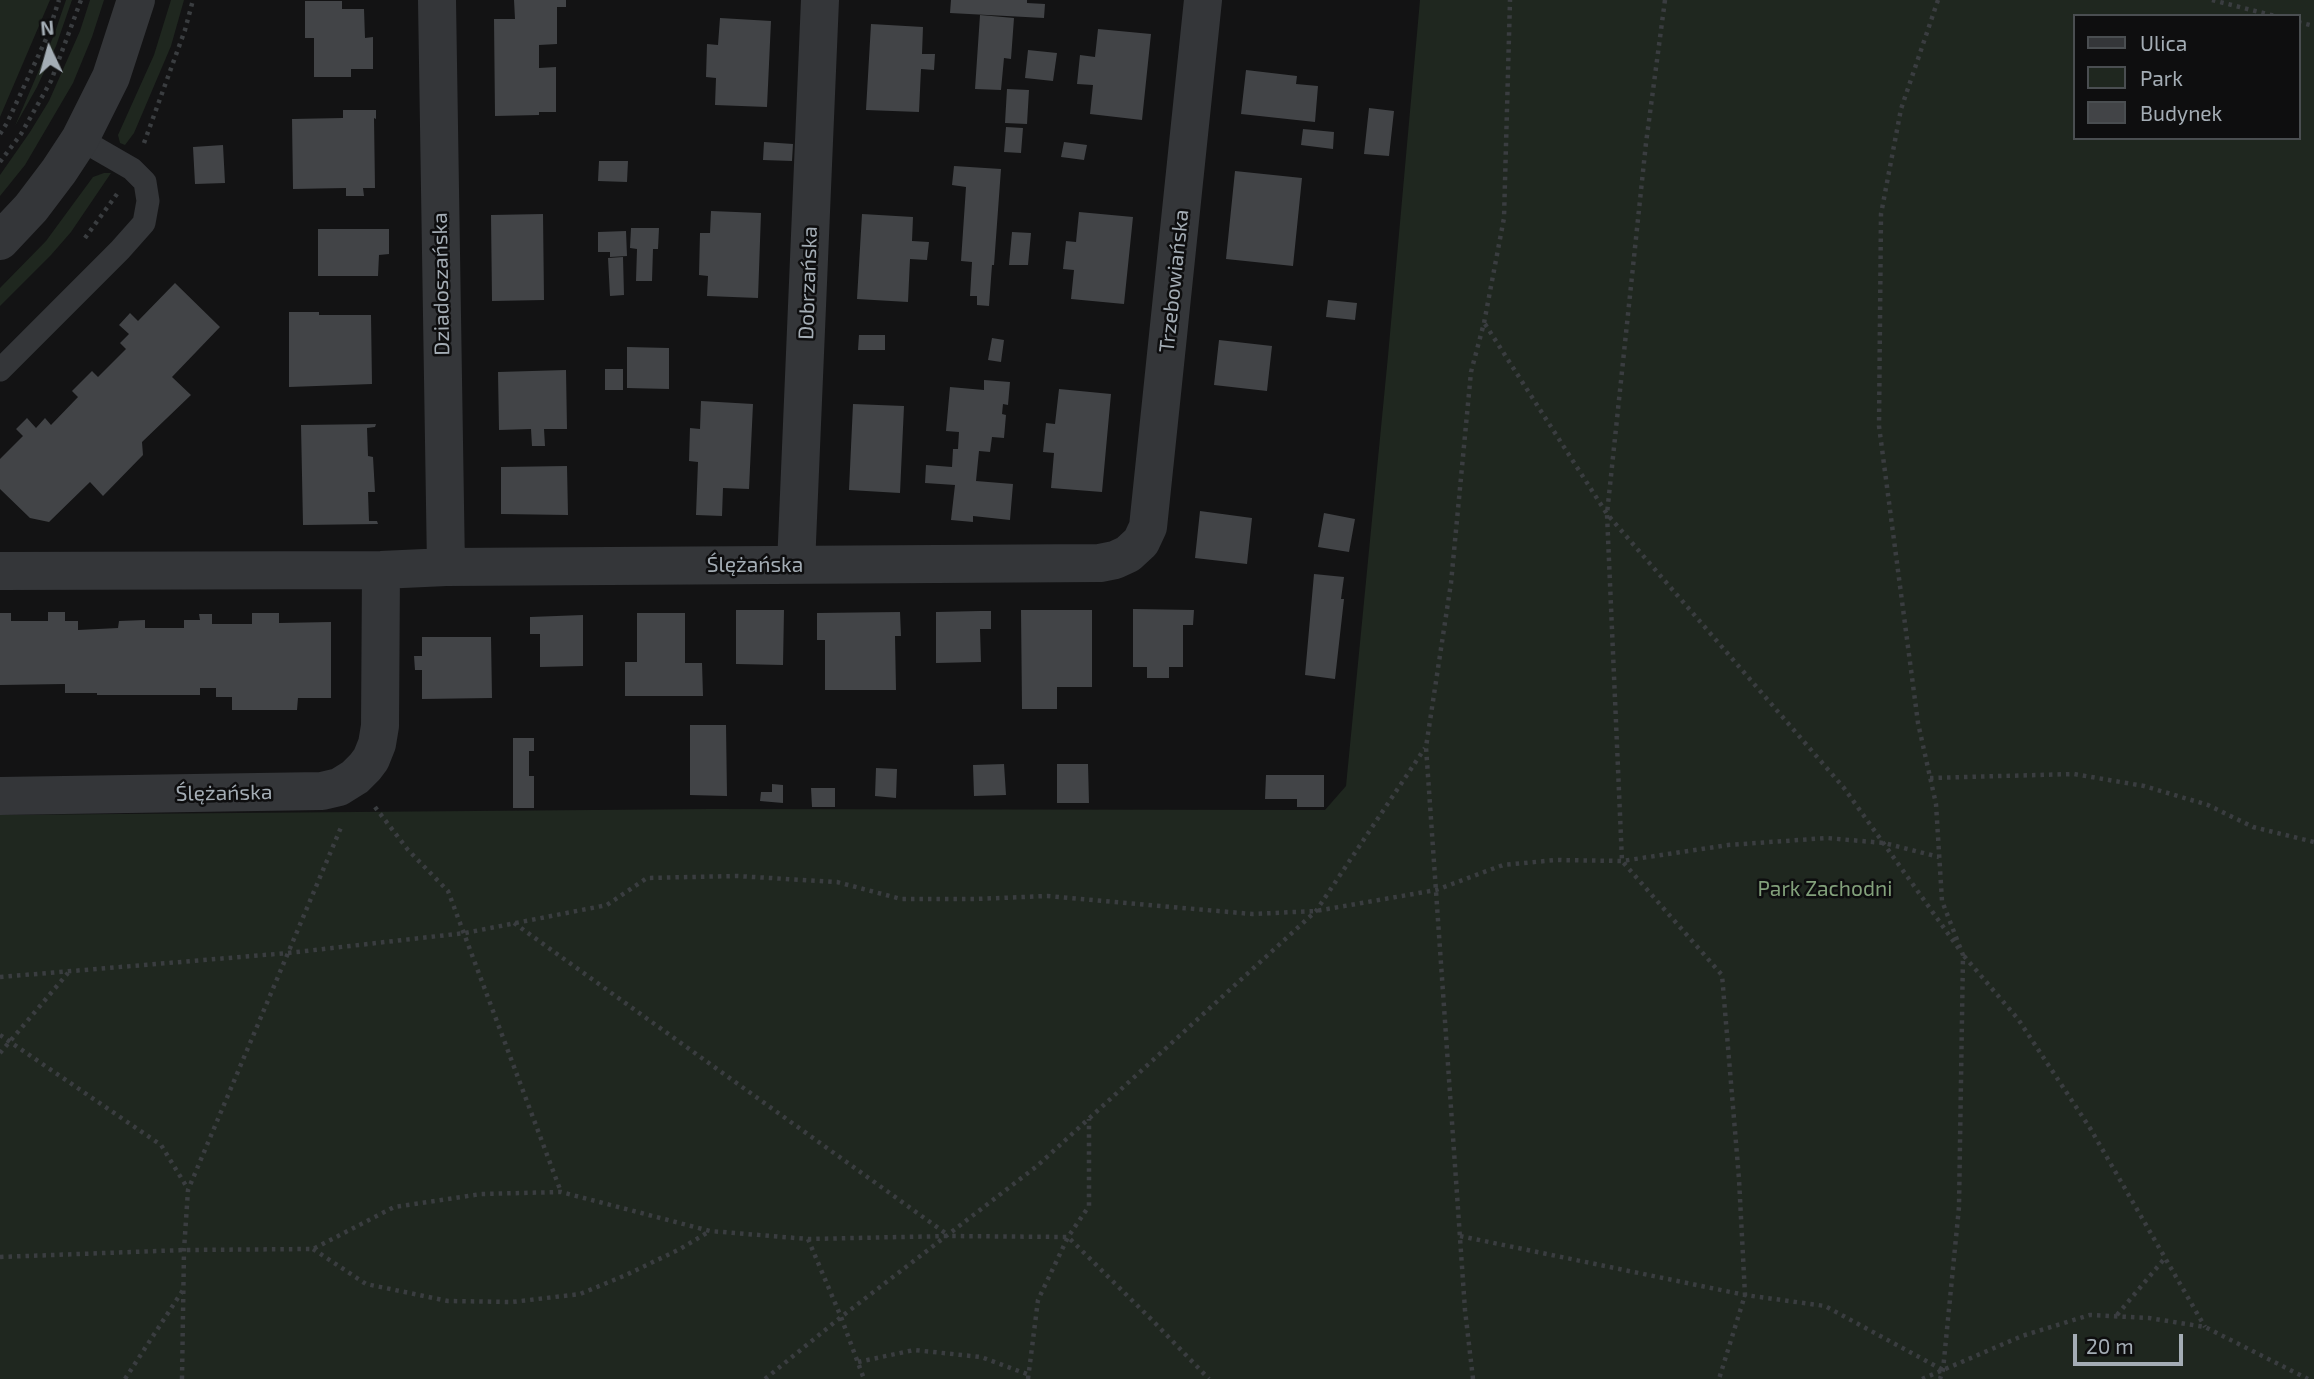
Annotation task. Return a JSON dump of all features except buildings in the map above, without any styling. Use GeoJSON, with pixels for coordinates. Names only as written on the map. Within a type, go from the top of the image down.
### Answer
{"type":"FeatureCollection","features":[{"type":"Feature","properties":{"kind":"street"},"geometry":{"type":"LineString","coordinates":[[0,241],[31,208],[60,171],[80,139],[111,77],[136,0]]}},
{"type":"Feature","properties":{"kind":"street","name":"Dziadoszańska"},"geometry":{"type":"LineString","coordinates":[[437,0],[446,567]]}},
{"type":"Feature","properties":{"kind":"street","name":"Dobrzańska"},"geometry":{"type":"LineString","coordinates":[[796,565],[820,0]]}},
{"type":"Feature","properties":{"kind":"street","name":"Trzebowiańska"},"geometry":{"type":"LineString","coordinates":[[1128,554],[1141,542],[1148,527],[1203,0]]}},
{"type":"Feature","properties":{"kind":"street","name":"Ślężańska"},"geometry":{"type":"LineString","coordinates":[[0,571],[1100,563],[1115,561],[1128,554]]}},
{"type":"Feature","properties":{"kind":"street"},"geometry":{"type":"LineString","coordinates":[[355,777],[371,759],[380,726],[381,570]]}},
{"type":"Feature","properties":{"kind":"street","name":"Ślężańska"},"geometry":{"type":"LineString","coordinates":[[0,796],[321,791],[339,787],[355,777]]}},
{"type":"Feature","properties":{"kind":"lane"},"geometry":{"type":"LineString","coordinates":[[0,370],[144,223],[148,201],[145,183],[132,169],[80,139]]}},
{"type":"Feature","properties":{"kind":"path"},"geometry":{"type":"LineString","coordinates":[[0,134],[47,37],[59,0]]}},
{"type":"Feature","properties":{"kind":"path"},"geometry":{"type":"LineString","coordinates":[[0,162],[21,134],[51,81],[81,0]]}},
{"type":"Feature","properties":{"kind":"path"},"geometry":{"type":"LineString","coordinates":[[1473,1379],[1459,1236],[1426,747],[1451,583],[1471,372],[1484,323],[1504,218],[1510,0]]}},
{"type":"Feature","properties":{"kind":"path"},"geometry":{"type":"LineString","coordinates":[[1665,0],[1646,143],[1607,514],[1622,861],[1722,975],[1739,1179],[1745,1295],[1718,1379]]}},
{"type":"Feature","properties":{"kind":"path"},"geometry":{"type":"LineString","coordinates":[[1938,0],[1901,109],[1881,214],[1879,426],[1918,723],[1936,804],[1942,901],[1963,955],[1959,1207],[1944,1370],[1940,1379]]}},
{"type":"Feature","properties":{"kind":"path"},"geometry":{"type":"LineString","coordinates":[[2212,0],[2267,14]]}},
{"type":"Feature","properties":{"kind":"path"},"geometry":{"type":"LineString","coordinates":[[1484,323],[1607,514],[1843,788],[1963,955],[2018,1019],[2090,1128],[2205,1327]]}},
{"type":"Feature","properties":{"kind":"path"},"geometry":{"type":"LineString","coordinates":[[765,1379],[1037,1166],[1316,911],[1426,747]]}},
{"type":"Feature","properties":{"kind":"path"},"geometry":{"type":"LineString","coordinates":[[1930,778],[2074,774],[2132,784],[2208,805],[2253,827],[2314,842]]}},
{"type":"Feature","properties":{"kind":"path"},"geometry":{"type":"LineString","coordinates":[[355,777],[386,824],[448,891],[561,1192]]}},
{"type":"Feature","properties":{"kind":"path"},"geometry":{"type":"LineString","coordinates":[[182,1379],[188,1190],[345,817],[355,777]]}},
{"type":"Feature","properties":{"kind":"path"},"geometry":{"type":"LineString","coordinates":[[0,977],[288,953],[465,933],[607,905],[647,878],[737,876],[837,882],[901,899],[1047,896],[1252,914],[1316,911],[1436,890],[1503,865],[1556,860],[1622,861],[1728,845],[1827,838],[1884,843],[1939,857]]}},
{"type":"Feature","properties":{"kind":"path"},"geometry":{"type":"LineString","coordinates":[[514,923],[948,1236]]}},
{"type":"Feature","properties":{"kind":"path"},"geometry":{"type":"LineString","coordinates":[[0,1053],[69,972]]}},
{"type":"Feature","properties":{"kind":"path"},"geometry":{"type":"LineString","coordinates":[[0,1035],[161,1145],[188,1190]]}},
{"type":"Feature","properties":{"kind":"path"},"geometry":{"type":"LineString","coordinates":[[858,1362],[914,1350],[981,1357],[1028,1377],[1038,1300],[1068,1237],[1089,1206],[1089,1118]]}},
{"type":"Feature","properties":{"kind":"path"},"geometry":{"type":"LineString","coordinates":[[0,1257],[184,1250],[313,1249],[394,1208],[481,1194],[561,1192],[710,1231],[808,1239],[1068,1237],[1209,1379]]}},
{"type":"Feature","properties":{"kind":"path"},"geometry":{"type":"LineString","coordinates":[[313,1249],[366,1284],[449,1301],[512,1302],[580,1294],[626,1275],[710,1231]]}},
{"type":"Feature","properties":{"kind":"path"},"geometry":{"type":"LineString","coordinates":[[1459,1236],[1745,1295],[1825,1306],[1944,1370]]}},
{"type":"Feature","properties":{"kind":"path"},"geometry":{"type":"LineString","coordinates":[[808,1239],[864,1379]]}},
{"type":"Feature","properties":{"kind":"path"},"geometry":{"type":"LineString","coordinates":[[2116,1315],[2165,1258]]}},
{"type":"Feature","properties":{"kind":"path"},"geometry":{"type":"LineString","coordinates":[[125,1379],[183,1290]]}},
{"type":"Feature","properties":{"kind":"path"},"geometry":{"type":"LineString","coordinates":[[1922,1379],[2022,1336],[2090,1315],[2116,1315],[2205,1327],[2308,1379]]}},
{"type":"Feature","properties":{"kind":"green space"},"geometry":{"type":"Polygon","coordinates":[[[0,0],[50,0],[0,117],[0,0]]]}},
{"type":"Feature","properties":{"kind":"green space"},"geometry":{"type":"Polygon","coordinates":[[[66,0],[72,0],[56,46],[15,126],[54,35],[66,0]]]}},
{"type":"Feature","properties":{"kind":"green space"},"geometry":{"type":"Polygon","coordinates":[[[90,0],[104,0],[73,83],[25,165],[0,196],[0,175],[49,101],[80,31],[90,0]]]}},
{"type":"Feature","properties":{"kind":"green space"},"geometry":{"type":"Polygon","coordinates":[[[171,0],[184,0],[171,46],[134,133],[125,145],[120,143],[118,135],[154,55],[171,0]]]}},
{"type":"Feature","properties":{"kind":"green space","name":"Park Zachodni"},"geometry":{"type":"Polygon","coordinates":[[[1420,0],[2314,0],[2314,1379],[0,1379],[0,815],[710,809],[1325,810],[1346,786],[1420,0]]]}},
{"type":"Feature","properties":{"kind":"green space"},"geometry":{"type":"Polygon","coordinates":[[[111,173],[71,232],[0,306],[0,288],[46,241],[93,177],[111,173]]]}}]}
